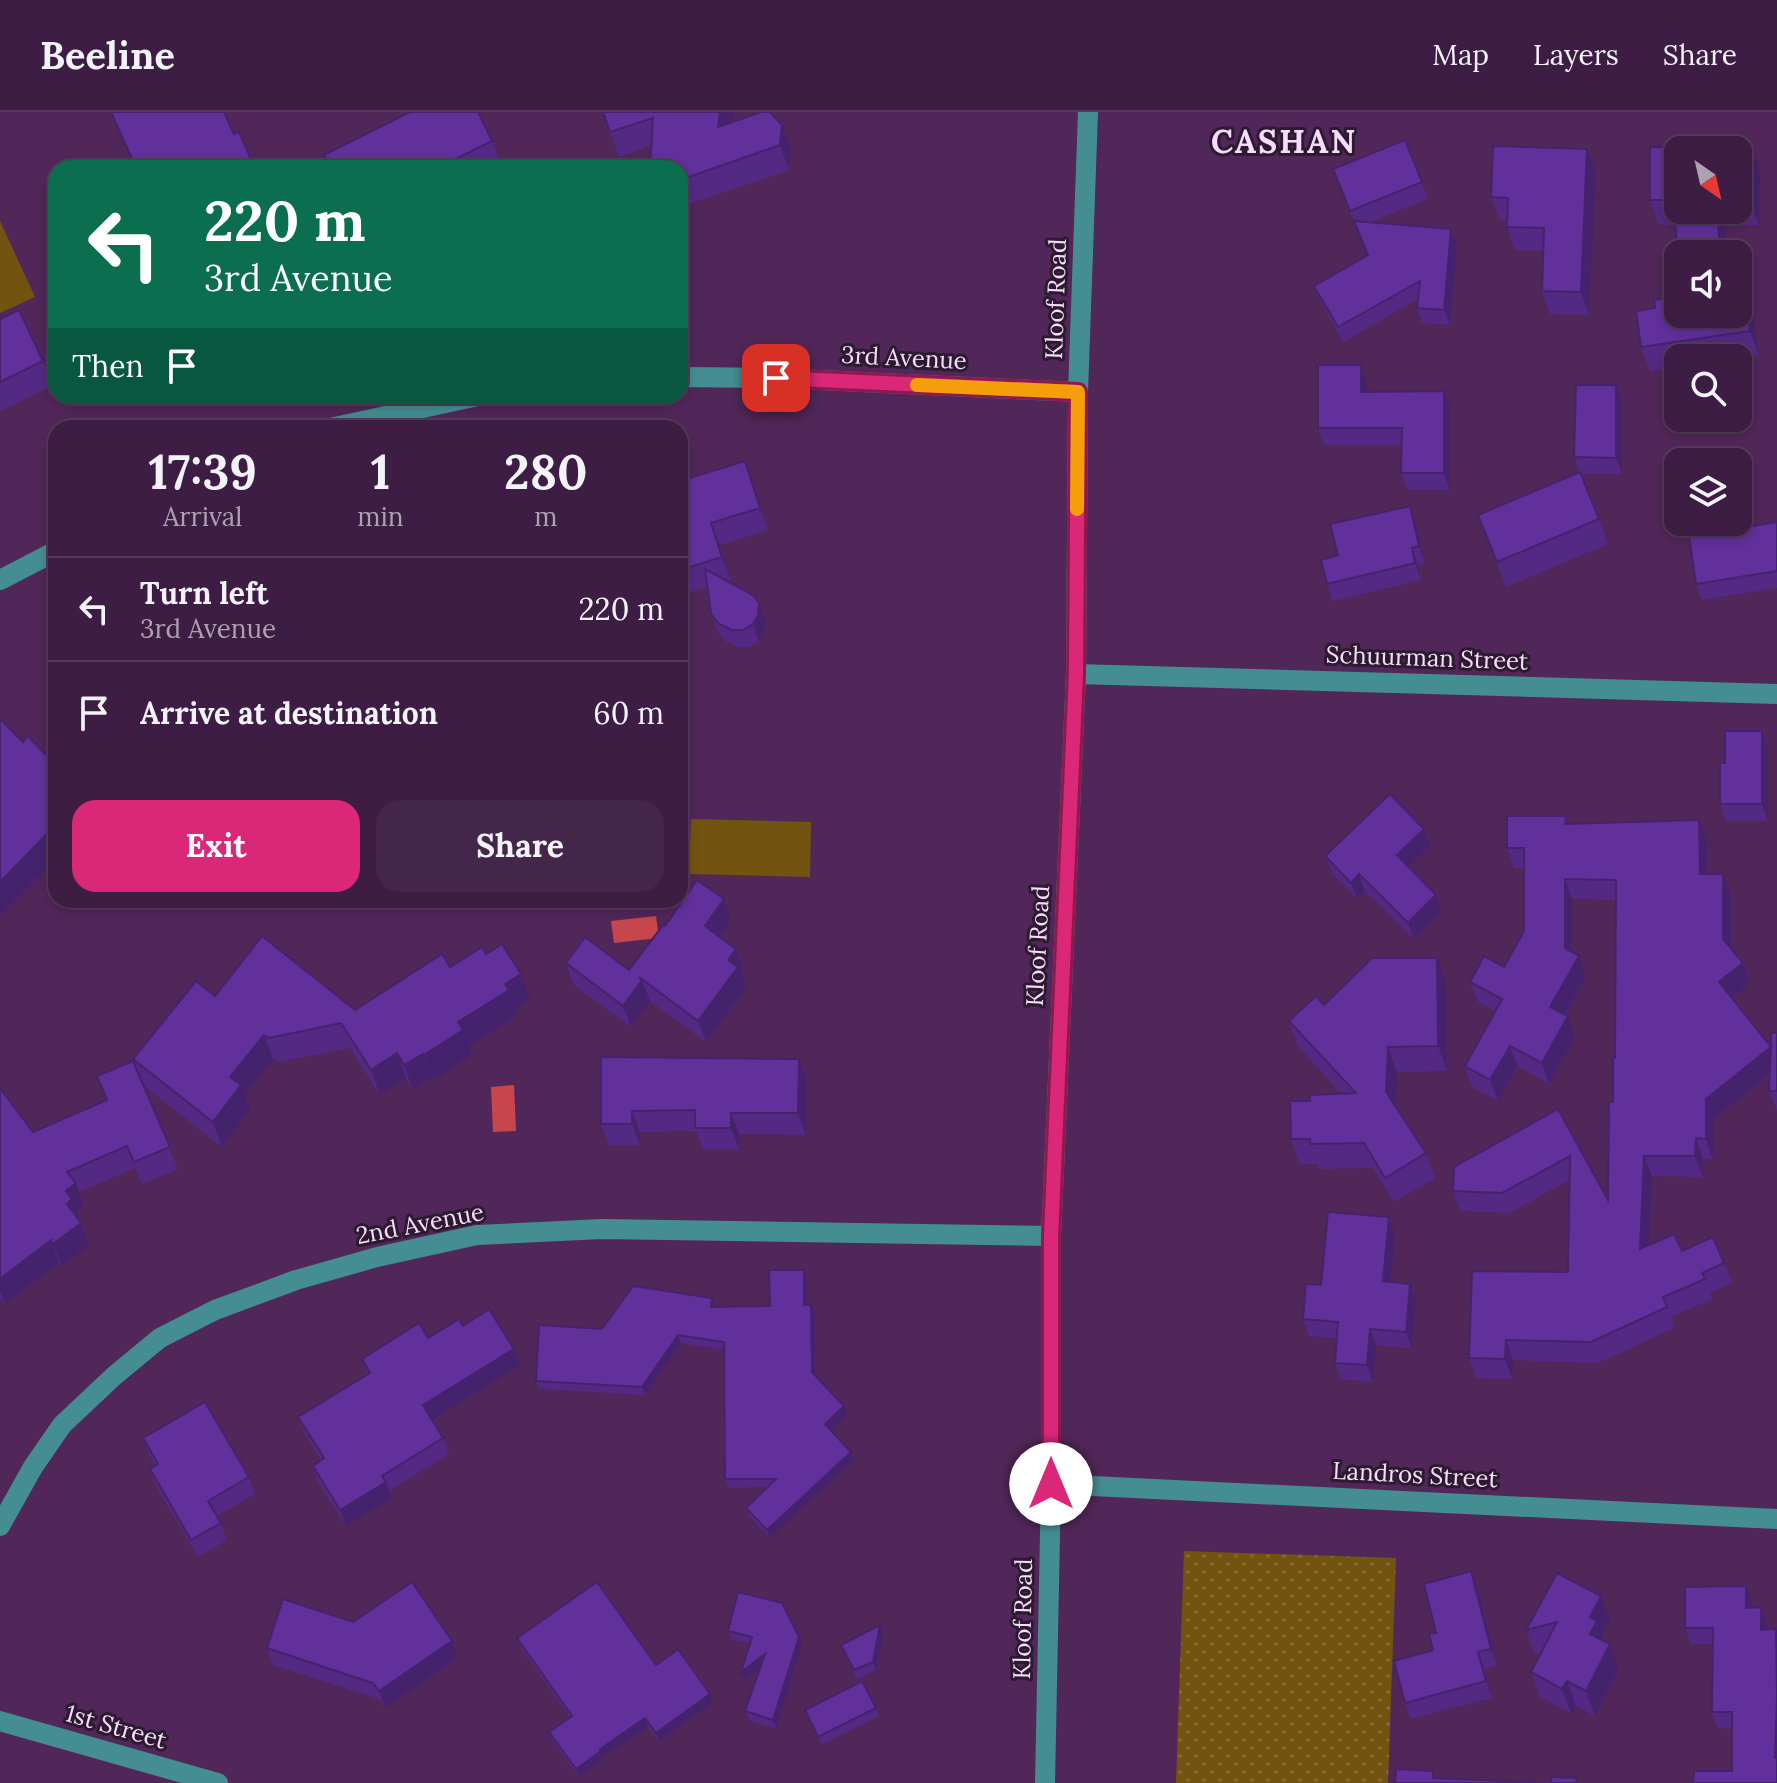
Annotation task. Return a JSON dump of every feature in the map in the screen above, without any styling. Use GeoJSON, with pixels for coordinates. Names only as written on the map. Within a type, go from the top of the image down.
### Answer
{"type":"FeatureCollection","features":[{"type":"Feature","properties":{"kind":"street","name":"Kloof Road"},"geometry":{"type":"LineString","coordinates":[[1045,1783],[1051,1484],[1051,1236],[1076,674],[1078,392],[1088,112]]}},
{"type":"Feature","properties":{"kind":"street","name":"3rd Avenue"},"geometry":{"type":"LineString","coordinates":[[688,377],[776,378],[1078,392]]}},
{"type":"Feature","properties":{"kind":"street"},"geometry":{"type":"LineString","coordinates":[[367,420],[441,404]]}},
{"type":"Feature","properties":{"kind":"street"},"geometry":{"type":"LineString","coordinates":[[0,580],[48,555]]}},
{"type":"Feature","properties":{"kind":"street","name":"Schuurman Street"},"geometry":{"type":"LineString","coordinates":[[1076,674],[1777,694]]}},
{"type":"Feature","properties":{"kind":"street","name":"2nd Avenue"},"geometry":{"type":"LineString","coordinates":[[0,1526],[33,1467],[62,1425],[160,1338],[215,1310],[296,1280],[377,1257],[477,1235],[602,1229],[1051,1236]]}},
{"type":"Feature","properties":{"kind":"street","name":"Landros Street"},"geometry":{"type":"LineString","coordinates":[[1051,1484],[1777,1519]]}},
{"type":"Feature","properties":{"kind":"street","name":"1st Street"},"geometry":{"type":"LineString","coordinates":[[0,1721],[218,1783]]}},
{"type":"Feature","properties":{"kind":"shaded area"},"geometry":{"type":"Polygon","coordinates":[[[0,221],[35,297],[0,313],[0,221]]]}},
{"type":"Feature","properties":{"kind":"shaded area"},"geometry":{"type":"Polygon","coordinates":[[[691,819],[811,822],[810,877],[689,874],[691,819]]]}},
{"type":"Feature","properties":{"kind":"shaded area"},"geometry":{"type":"Polygon","coordinates":[[[656,916],[659,938],[614,943],[611,921],[656,916]]]}},
{"type":"Feature","properties":{"kind":"shaded area"},"geometry":{"type":"Polygon","coordinates":[[[514,1085],[516,1131],[493,1132],[491,1087],[514,1085]]]}},
{"type":"Feature","properties":{"kind":"shaded area"},"geometry":{"type":"Polygon","coordinates":[[[1184,1551],[1396,1558],[1388,1783],[1176,1783],[1184,1551]]]}},
{"type":"Feature","properties":{"kind":"building"},"geometry":{"type":"Polygon","coordinates":[[[111,112],[224,112],[234,134],[239,132],[251,160],[132,160],[111,112]]]}},
{"type":"Feature","properties":{"kind":"building"},"geometry":{"type":"Polygon","coordinates":[[[410,112],[478,112],[492,141],[453,160],[327,160],[324,155],[410,112]]]}},
{"type":"Feature","properties":{"kind":"building"},"geometry":{"type":"Polygon","coordinates":[[[603,112],[720,112],[718,127],[761,112],[770,112],[782,125],[780,145],[688,177],[688,160],[650,160],[653,118],[610,132],[603,112]]]}},
{"type":"Feature","properties":{"kind":"building"},"geometry":{"type":"Polygon","coordinates":[[[1405,140],[1422,182],[1350,211],[1333,169],[1405,140]]]}},
{"type":"Feature","properties":{"kind":"building"},"geometry":{"type":"Polygon","coordinates":[[[1493,146],[1587,149],[1581,292],[1542,291],[1544,228],[1507,227],[1508,198],[1491,197],[1493,146]]]}},
{"type":"Feature","properties":{"kind":"building"},"geometry":{"type":"Polygon","coordinates":[[[1650,147],[1664,147],[1664,200],[1650,200],[1650,147]]]}},
{"type":"Feature","properties":{"kind":"building"},"geometry":{"type":"Polygon","coordinates":[[[1354,221],[1451,229],[1444,310],[1417,308],[1420,281],[1338,327],[1314,286],[1368,255],[1354,221]]]}},
{"type":"Feature","properties":{"kind":"building"},"geometry":{"type":"Polygon","coordinates":[[[1675,224],[1718,224],[1719,240],[1676,240],[1675,224]]]}},
{"type":"Feature","properties":{"kind":"building"},"geometry":{"type":"Polygon","coordinates":[[[1664,299],[1664,328],[1750,328],[1750,331],[1641,347],[1636,311],[1655,308],[1654,300],[1664,299]]]}},
{"type":"Feature","properties":{"kind":"building"},"geometry":{"type":"Polygon","coordinates":[[[19,310],[43,361],[0,382],[0,319],[19,310]]]}},
{"type":"Feature","properties":{"kind":"building"},"geometry":{"type":"Polygon","coordinates":[[[1318,365],[1361,365],[1361,392],[1444,391],[1444,473],[1401,473],[1402,428],[1318,428],[1318,365]]]}},
{"type":"Feature","properties":{"kind":"building"},"geometry":{"type":"Polygon","coordinates":[[[1576,385],[1616,385],[1616,458],[1574,457],[1576,385]]]}},
{"type":"Feature","properties":{"kind":"building"},"geometry":{"type":"Polygon","coordinates":[[[745,461],[760,508],[711,523],[722,557],[688,568],[688,479],[745,461]]]}},
{"type":"Feature","properties":{"kind":"building"},"geometry":{"type":"Polygon","coordinates":[[[1580,472],[1599,519],[1497,562],[1478,515],[1580,472]]]}},
{"type":"Feature","properties":{"kind":"building"},"geometry":{"type":"Polygon","coordinates":[[[1410,506],[1419,546],[1412,548],[1415,563],[1327,584],[1321,560],[1338,555],[1330,524],[1410,506]]]}},
{"type":"Feature","properties":{"kind":"building"},"geometry":{"type":"Polygon","coordinates":[[[1777,522],[1777,571],[1696,584],[1689,536],[1752,536],[1752,526],[1777,522]]]}},
{"type":"Feature","properties":{"kind":"building"},"geometry":{"type":"Polygon","coordinates":[[[705,569],[753,595],[759,603],[753,624],[743,630],[732,630],[719,624],[711,614],[705,569]]]}},
{"type":"Feature","properties":{"kind":"building"},"geometry":{"type":"Polygon","coordinates":[[[0,719],[23,742],[28,736],[48,757],[48,834],[0,882],[0,719]]]}},
{"type":"Feature","properties":{"kind":"building"},"geometry":{"type":"Polygon","coordinates":[[[1725,731],[1762,731],[1762,804],[1720,804],[1720,763],[1725,763],[1725,731]]]}},
{"type":"Feature","properties":{"kind":"building"},"geometry":{"type":"Polygon","coordinates":[[[1390,794],[1424,829],[1397,855],[1436,895],[1408,923],[1359,874],[1351,883],[1325,856],[1390,794]]]}},
{"type":"Feature","properties":{"kind":"building"},"geometry":{"type":"Polygon","coordinates":[[[1507,816],[1566,816],[1565,824],[1699,820],[1700,874],[1723,874],[1723,939],[1743,963],[1719,982],[1771,1047],[1706,1099],[1706,1139],[1696,1138],[1695,1156],[1644,1156],[1640,1249],[1674,1234],[1682,1251],[1713,1237],[1724,1263],[1702,1273],[1705,1279],[1663,1297],[1667,1307],[1591,1342],[1506,1340],[1505,1359],[1469,1358],[1472,1271],[1568,1272],[1570,1156],[1502,1193],[1453,1191],[1454,1167],[1558,1109],[1608,1200],[1609,1102],[1613,1102],[1615,1058],[1616,880],[1565,879],[1565,948],[1579,956],[1550,1007],[1568,1016],[1542,1063],[1510,1046],[1490,1080],[1465,1066],[1502,999],[1470,982],[1484,956],[1504,967],[1524,931],[1524,848],[1507,848],[1507,816]]]}},
{"type":"Feature","properties":{"kind":"building"},"geometry":{"type":"Polygon","coordinates":[[[697,880],[724,899],[705,926],[736,949],[728,960],[738,967],[698,1021],[639,977],[642,980],[623,1006],[566,963],[585,937],[629,970],[678,908],[688,908],[688,893],[697,880]]]}},
{"type":"Feature","properties":{"kind":"building"},"geometry":{"type":"Polygon","coordinates":[[[262,936],[355,1010],[442,954],[450,967],[482,947],[486,954],[502,944],[521,974],[505,984],[509,990],[458,1022],[463,1030],[404,1065],[397,1053],[371,1070],[341,1023],[269,1038],[264,1035],[230,1077],[241,1085],[213,1122],[133,1059],[196,981],[215,996],[262,936]]]}},
{"type":"Feature","properties":{"kind":"building"},"geometry":{"type":"Polygon","coordinates":[[[1372,958],[1437,958],[1438,1046],[1388,1047],[1386,1092],[1426,1153],[1385,1178],[1364,1143],[1310,1144],[1310,1139],[1291,1139],[1290,1101],[1310,1101],[1310,1095],[1356,1093],[1289,1021],[1316,996],[1324,1005],[1372,958]]]}},
{"type":"Feature","properties":{"kind":"building"},"geometry":{"type":"Polygon","coordinates":[[[1771,1033],[1777,1033],[1777,1091],[1769,1091],[1771,1033]]]}},
{"type":"Feature","properties":{"kind":"building"},"geometry":{"type":"Polygon","coordinates":[[[601,1057],[799,1059],[798,1113],[731,1113],[731,1128],[695,1128],[695,1110],[632,1111],[632,1124],[601,1124],[601,1057]]]}},
{"type":"Feature","properties":{"kind":"building"},"geometry":{"type":"Polygon","coordinates":[[[133,1061],[170,1147],[134,1162],[127,1146],[67,1172],[76,1183],[66,1191],[72,1199],[67,1204],[81,1223],[53,1244],[51,1240],[0,1279],[0,1088],[33,1132],[107,1100],[97,1076],[133,1061]]]}},
{"type":"Feature","properties":{"kind":"building"},"geometry":{"type":"Polygon","coordinates":[[[1328,1212],[1389,1217],[1383,1281],[1410,1284],[1406,1332],[1370,1329],[1367,1365],[1335,1363],[1338,1322],[1303,1319],[1306,1284],[1321,1285],[1328,1212]]]}},
{"type":"Feature","properties":{"kind":"building"},"geometry":{"type":"Polygon","coordinates":[[[769,1270],[804,1270],[804,1305],[811,1305],[812,1372],[844,1406],[825,1424],[851,1452],[767,1530],[746,1508],[776,1479],[725,1479],[724,1342],[678,1335],[642,1387],[536,1381],[539,1325],[602,1329],[633,1286],[712,1298],[711,1307],[770,1306],[769,1270]]]}},
{"type":"Feature","properties":{"kind":"building"},"geometry":{"type":"Polygon","coordinates":[[[489,1309],[514,1349],[423,1405],[443,1438],[382,1476],[386,1482],[340,1510],[313,1466],[324,1458],[298,1417],[370,1373],[362,1359],[419,1323],[428,1338],[459,1319],[463,1326],[489,1309]]]}},
{"type":"Feature","properties":{"kind":"building"},"geometry":{"type":"Polygon","coordinates":[[[205,1402],[249,1477],[208,1501],[221,1523],[191,1540],[150,1469],[158,1464],[143,1438],[205,1402]]]}},
{"type":"Feature","properties":{"kind":"building"},"geometry":{"type":"Polygon","coordinates":[[[1471,1571],[1491,1649],[1478,1652],[1486,1681],[1405,1703],[1394,1661],[1433,1650],[1429,1634],[1436,1633],[1424,1584],[1471,1571]]]}},
{"type":"Feature","properties":{"kind":"building"},"geometry":{"type":"Polygon","coordinates":[[[1557,1573],[1601,1596],[1590,1617],[1597,1621],[1590,1634],[1610,1644],[1586,1691],[1567,1681],[1562,1689],[1531,1672],[1557,1622],[1526,1630],[1557,1573]]]}},
{"type":"Feature","properties":{"kind":"building"},"geometry":{"type":"Polygon","coordinates":[[[412,1582],[452,1641],[379,1691],[373,1683],[267,1648],[283,1599],[353,1622],[412,1582]]]}},
{"type":"Feature","properties":{"kind":"building"},"geometry":{"type":"Polygon","coordinates":[[[597,1582],[656,1665],[678,1649],[710,1694],[656,1733],[645,1718],[576,1769],[549,1732],[572,1716],[517,1638],[597,1582]]]}},
{"type":"Feature","properties":{"kind":"building"},"geometry":{"type":"Polygon","coordinates":[[[1746,1586],[1746,1608],[1761,1607],[1761,1630],[1776,1629],[1777,1783],[1693,1783],[1694,1771],[1732,1771],[1732,1712],[1712,1712],[1713,1628],[1685,1628],[1685,1587],[1746,1586]]]}},
{"type":"Feature","properties":{"kind":"building"},"geometry":{"type":"Polygon","coordinates":[[[738,1592],[782,1603],[799,1637],[773,1720],[745,1711],[765,1654],[741,1672],[752,1637],[728,1631],[738,1592]]]}},
{"type":"Feature","properties":{"kind":"building"},"geometry":{"type":"Polygon","coordinates":[[[880,1625],[873,1662],[854,1670],[841,1645],[880,1625]]]}},
{"type":"Feature","properties":{"kind":"building"},"geometry":{"type":"Polygon","coordinates":[[[862,1681],[876,1708],[818,1737],[805,1710],[862,1681]]]}},
{"type":"Feature","properties":{"kind":"building"},"geometry":{"type":"Polygon","coordinates":[[[1396,1769],[1433,1771],[1433,1778],[1548,1783],[1395,1783],[1396,1769]]]}},
{"type":"Feature","properties":{"kind":"building"},"geometry":{"type":"Polygon","coordinates":[[[1551,1777],[1577,1778],[1576,1783],[1551,1783],[1551,1777]]]}},
{"type":"Feature","properties":{"kind":"slow traffic"},"geometry":{"type":"LineString","coordinates":[[917,385],[1078,392],[1077,509]]}},
{"type":"Feature","properties":{"kind":"district","name":"CASHAN"},"geometry":{"type":"Point","coordinates":[1284,142]}},
{"type":"Feature","properties":{"kind":"route"},"geometry":{"type":"LineString","coordinates":[[776,378],[1078,392],[1076,674],[1051,1236],[1051,1484]]}}]}
